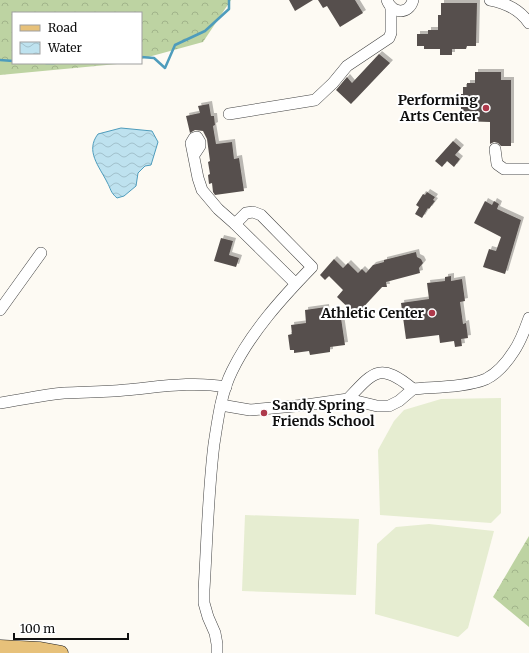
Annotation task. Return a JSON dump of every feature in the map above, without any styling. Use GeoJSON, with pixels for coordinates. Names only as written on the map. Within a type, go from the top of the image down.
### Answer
{"type":"FeatureCollection","features":[{"type":"Feature","properties":{"kind":"main road"},"geometry":{"type":"LineString","coordinates":[[0,647],[39,649],[61,653]]}},
{"type":"Feature","properties":{"kind":"lane"},"geometry":{"type":"LineString","coordinates":[[389,4],[396,11],[406,10],[412,5],[414,0]]}},
{"type":"Feature","properties":{"kind":"lane"},"geometry":{"type":"LineString","coordinates":[[490,0],[507,5],[517,10],[529,24]]}},
{"type":"Feature","properties":{"kind":"lane"},"geometry":{"type":"LineString","coordinates":[[228,114],[315,100],[333,83],[347,66],[389,38],[391,33],[389,4]]}},
{"type":"Feature","properties":{"kind":"lane"},"geometry":{"type":"LineString","coordinates":[[494,149],[497,164],[504,169],[529,169]]}},
{"type":"Feature","properties":{"kind":"lane"},"geometry":{"type":"LineString","coordinates":[[194,155],[198,178],[202,190],[218,209],[296,284]]}},
{"type":"Feature","properties":{"kind":"lane"},"geometry":{"type":"LineString","coordinates":[[217,653],[215,633],[204,603],[204,590],[210,480],[221,406],[232,370],[245,349],[262,324],[312,267],[261,215],[253,212],[246,213],[235,224]]}},
{"type":"Feature","properties":{"kind":"lane"},"geometry":{"type":"LineString","coordinates":[[0,310],[41,253]]}},
{"type":"Feature","properties":{"kind":"lane"},"geometry":{"type":"LineString","coordinates":[[221,406],[250,410],[306,405],[348,399],[377,406],[389,406],[399,401],[413,389],[468,384],[485,379],[507,362],[515,350],[529,318]]}},
{"type":"Feature","properties":{"kind":"lane"},"geometry":{"type":"LineString","coordinates":[[348,399],[368,378],[377,373],[386,372],[400,378],[413,389]]}},
{"type":"Feature","properties":{"kind":"lane"},"geometry":{"type":"LineString","coordinates":[[0,403],[64,393],[112,391],[186,384],[226,387]]}},
{"type":"Feature","properties":{"kind":"green space"},"geometry":{"type":"Polygon","coordinates":[[[0,0],[231,0],[203,42],[142,59],[142,12],[12,12],[12,64],[117,64],[0,75],[0,0]]]}},
{"type":"Feature","properties":{"kind":"green space"},"geometry":{"type":"Polygon","coordinates":[[[501,398],[501,513],[491,523],[380,515],[378,450],[394,421],[404,410],[441,399],[501,398]]]}},
{"type":"Feature","properties":{"kind":"green space"},"geometry":{"type":"Polygon","coordinates":[[[245,515],[359,519],[356,595],[242,591],[245,515]]]}},
{"type":"Feature","properties":{"kind":"green space"},"geometry":{"type":"Polygon","coordinates":[[[429,524],[494,531],[468,628],[458,637],[375,614],[377,544],[396,527],[429,524]]]}},
{"type":"Feature","properties":{"kind":"green space"},"geometry":{"type":"Polygon","coordinates":[[[529,536],[529,627],[493,597],[529,536]]]}},
{"type":"Feature","properties":{"kind":"water"},"geometry":{"type":"Polygon","coordinates":[[[121,128],[152,131],[158,142],[151,165],[145,166],[138,173],[136,186],[124,196],[117,198],[112,192],[97,164],[93,152],[93,146],[94,140],[98,134],[121,128]]]}},
{"type":"Feature","properties":{"kind":"building"},"geometry":{"type":"Polygon","coordinates":[[[289,0],[313,0],[295,11],[289,0]]]}},
{"type":"Feature","properties":{"kind":"building"},"geometry":{"type":"Polygon","coordinates":[[[318,0],[355,0],[363,13],[340,27],[327,6],[323,8],[318,0]]]}},
{"type":"Feature","properties":{"kind":"building"},"geometry":{"type":"Polygon","coordinates":[[[441,3],[477,3],[476,46],[467,46],[466,49],[452,49],[452,55],[440,55],[440,49],[424,49],[424,46],[417,46],[417,34],[428,34],[428,30],[438,30],[438,15],[441,15],[441,3]]]}},
{"type":"Feature","properties":{"kind":"building"},"geometry":{"type":"Polygon","coordinates":[[[379,54],[390,63],[351,104],[336,90],[347,77],[352,83],[379,54]]]}},
{"type":"Feature","properties":{"kind":"building","name":"Performing Arts Center"},"geometry":{"type":"Polygon","coordinates":[[[475,72],[501,72],[501,80],[511,80],[511,146],[501,146],[494,142],[490,144],[490,122],[461,121],[461,94],[463,94],[463,87],[467,87],[467,83],[475,83],[475,72]]]}},
{"type":"Feature","properties":{"kind":"building"},"geometry":{"type":"Polygon","coordinates":[[[209,104],[211,116],[214,116],[215,125],[213,126],[216,144],[232,142],[234,159],[239,158],[244,191],[215,195],[213,192],[212,183],[209,184],[208,175],[210,174],[208,162],[210,161],[207,139],[203,131],[195,130],[190,133],[186,116],[200,113],[198,106],[209,104]]]}},
{"type":"Feature","properties":{"kind":"building"},"geometry":{"type":"Polygon","coordinates":[[[453,141],[461,148],[455,155],[460,159],[454,167],[447,161],[442,167],[435,161],[453,141]]]}},
{"type":"Feature","properties":{"kind":"building"},"geometry":{"type":"Polygon","coordinates":[[[427,192],[435,197],[433,200],[435,201],[429,209],[428,208],[422,218],[415,214],[419,207],[416,205],[423,194],[425,195],[427,192]]]}},
{"type":"Feature","properties":{"kind":"building"},"geometry":{"type":"Polygon","coordinates":[[[485,201],[492,205],[494,201],[499,204],[497,209],[521,220],[505,274],[483,267],[489,249],[496,251],[501,237],[474,223],[485,201]]]}},
{"type":"Feature","properties":{"kind":"building"},"geometry":{"type":"Polygon","coordinates":[[[221,238],[233,241],[229,255],[239,258],[236,267],[214,261],[221,238]]]}},
{"type":"Feature","properties":{"kind":"building"},"geometry":{"type":"Polygon","coordinates":[[[416,252],[417,257],[421,259],[423,263],[419,268],[420,273],[386,282],[387,287],[382,287],[356,315],[337,297],[343,290],[329,276],[325,280],[320,275],[334,259],[343,268],[348,263],[358,273],[362,269],[366,273],[373,265],[384,262],[384,260],[416,252]]]}},
{"type":"Feature","properties":{"kind":"building","name":"Athletic Center"},"geometry":{"type":"Polygon","coordinates":[[[451,276],[451,281],[462,279],[465,301],[460,302],[463,324],[466,323],[468,338],[461,339],[462,346],[455,347],[454,341],[440,343],[439,335],[406,339],[401,303],[429,299],[427,283],[445,281],[445,277],[451,276]]]}},
{"type":"Feature","properties":{"kind":"building"},"geometry":{"type":"Polygon","coordinates":[[[326,307],[327,320],[341,318],[345,345],[330,347],[330,352],[310,355],[309,351],[294,353],[294,350],[290,350],[288,335],[292,334],[291,325],[306,323],[305,310],[326,307]]]}},
{"type":"Feature","properties":{"kind":"waterway"},"geometry":{"type":"LineString","coordinates":[[142,57],[154,58],[165,68],[175,45],[205,31],[229,9],[229,0]]}},
{"type":"Feature","properties":{"kind":"waterway"},"geometry":{"type":"LineString","coordinates":[[0,60],[12,61]]}},
{"type":"Feature","properties":{"kind":"place","name":"Performing Arts Center"},"geometry":{"type":"Point","coordinates":[486,108]}},
{"type":"Feature","properties":{"kind":"place","name":"Athletic Center"},"geometry":{"type":"Point","coordinates":[432,313]}},
{"type":"Feature","properties":{"kind":"place","name":"Sandy Spring Friends School"},"geometry":{"type":"Point","coordinates":[264,413]}}]}
